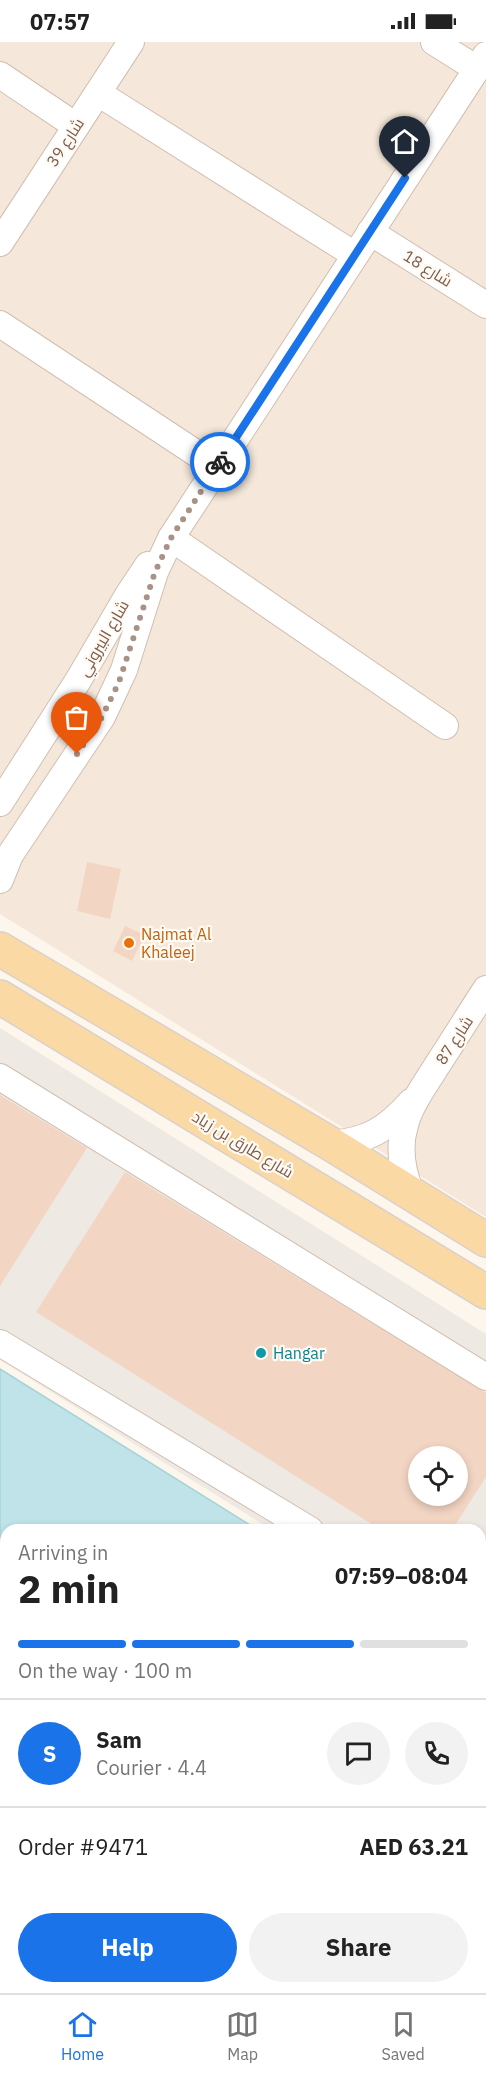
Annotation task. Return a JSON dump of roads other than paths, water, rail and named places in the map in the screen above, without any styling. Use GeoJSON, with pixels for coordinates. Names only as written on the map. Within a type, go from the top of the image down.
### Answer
{"type":"FeatureCollection","features":[{"type":"Feature","properties":{"kind":"main road"},"geometry":{"type":"LineString","coordinates":[[0,949],[331,1144],[486,1240]]}},
{"type":"Feature","properties":{"kind":"main road","name":"شارع طارق بن زياد"},"geometry":{"type":"LineString","coordinates":[[0,997],[486,1292]]}},
{"type":"Feature","properties":{"kind":"street","name":"شارع 39"},"geometry":{"type":"LineString","coordinates":[[0,243],[131,42]]}},
{"type":"Feature","properties":{"kind":"street"},"geometry":{"type":"LineString","coordinates":[[434,42],[482,62]]}},
{"type":"Feature","properties":{"kind":"street","name":"شارع البيروني"},"geometry":{"type":"LineString","coordinates":[[0,803],[79,679],[128,595],[148,565],[171,538],[482,62]]}},
{"type":"Feature","properties":{"kind":"street"},"geometry":{"type":"LineString","coordinates":[[0,75],[76,126]]}},
{"type":"Feature","properties":{"kind":"street"},"geometry":{"type":"LineString","coordinates":[[98,93],[355,255]]}},
{"type":"Feature","properties":{"kind":"street","name":"شارع 18"},"geometry":{"type":"LineString","coordinates":[[370,232],[486,304]]}},
{"type":"Feature","properties":{"kind":"street"},"geometry":{"type":"LineString","coordinates":[[0,324],[217,467]]}},
{"type":"Feature","properties":{"kind":"street"},"geometry":{"type":"LineString","coordinates":[[171,538],[445,726]]}},
{"type":"Feature","properties":{"kind":"street","name":"شارع البيروني"},"geometry":{"type":"LineString","coordinates":[[0,879],[9,855],[102,717],[114,694],[130,654],[155,572],[171,538]]}},
{"type":"Feature","properties":{"kind":"street","name":"شارع 87"},"geometry":{"type":"LineString","coordinates":[[411,1193],[404,1176],[402,1141],[405,1123],[421,1090],[486,989]]}},
{"type":"Feature","properties":{"kind":"street"},"geometry":{"type":"LineString","coordinates":[[0,1077],[486,1377]]}},
{"type":"Feature","properties":{"kind":"street","name":"شارع 87"},"geometry":{"type":"LineString","coordinates":[[331,1144],[349,1142],[382,1130],[396,1119],[421,1090]]}},
{"type":"Feature","properties":{"kind":"street"},"geometry":{"type":"LineString","coordinates":[[0,1343],[300,1524]]}},
{"type":"Feature","properties":{"kind":"water"},"geometry":{"type":"Polygon","coordinates":[[[0,1369],[248,1524],[0,1524],[0,1369]]]}},
{"type":"Feature","properties":{"kind":"place","name":"Najmat Al Khaleej"},"geometry":{"type":"Point","coordinates":[129,943]}},
{"type":"Feature","properties":{"kind":"place","name":"Hangar"},"geometry":{"type":"Point","coordinates":[261,1353]}}]}
